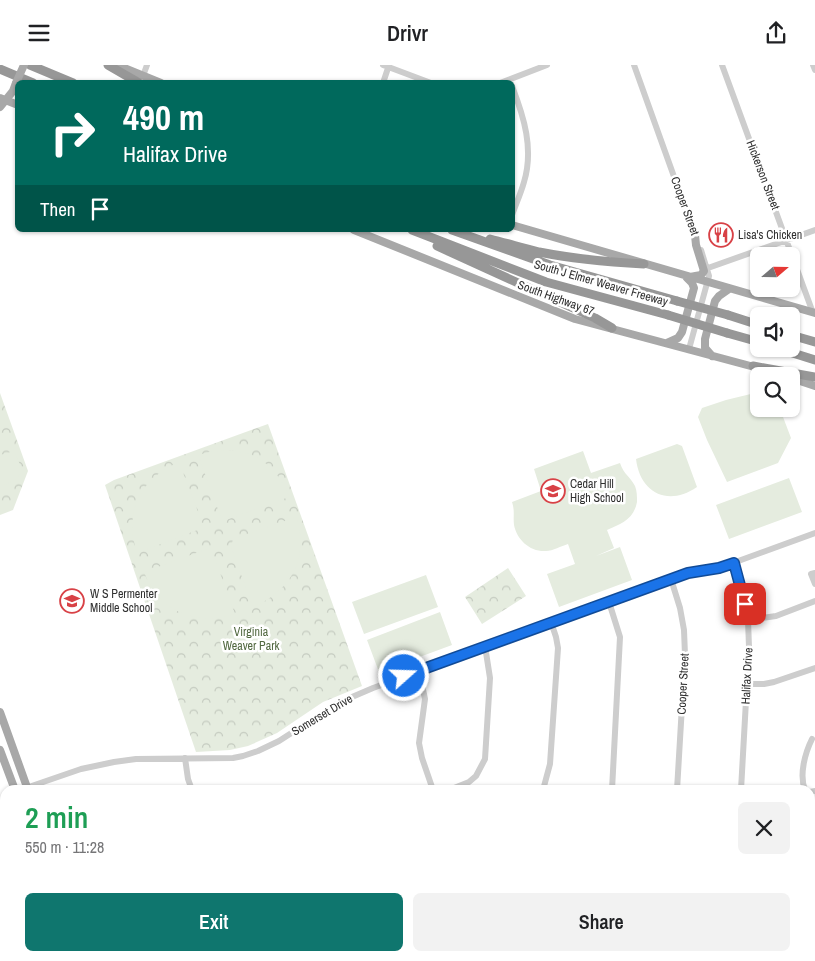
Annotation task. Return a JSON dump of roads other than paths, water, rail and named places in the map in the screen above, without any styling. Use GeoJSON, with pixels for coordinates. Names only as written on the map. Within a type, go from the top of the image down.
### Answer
{"type":"FeatureCollection","features":[{"type":"Feature","properties":{"kind":"highway"},"geometry":{"type":"LineString","coordinates":[[30,65],[66,80]]}},
{"type":"Feature","properties":{"kind":"highway"},"geometry":{"type":"LineString","coordinates":[[108,65],[141,79]]}},
{"type":"Feature","properties":{"kind":"highway"},"geometry":{"type":"LineString","coordinates":[[0,69],[26,80]]}},
{"type":"Feature","properties":{"kind":"highway"},"geometry":{"type":"LineString","coordinates":[[416,232],[434,244],[595,318],[612,328]]}},
{"type":"Feature","properties":{"kind":"highway","name":"South J Elmer Weaver Freeway"},"geometry":{"type":"LineString","coordinates":[[418,232],[546,282],[750,339]]}},
{"type":"Feature","properties":{"kind":"highway","name":"South J Elmer Weaver Freeway"},"geometry":{"type":"LineString","coordinates":[[458,232],[550,265],[750,322]]}},
{"type":"Feature","properties":{"kind":"highway"},"geometry":{"type":"LineString","coordinates":[[463,234],[540,252],[600,261],[644,264]]}},
{"type":"Feature","properties":{"kind":"highway"},"geometry":{"type":"LineString","coordinates":[[800,338],[815,342]]}},
{"type":"Feature","properties":{"kind":"highway"},"geometry":{"type":"LineString","coordinates":[[800,355],[815,360]]}},
{"type":"Feature","properties":{"kind":"highway"},"geometry":{"type":"LineString","coordinates":[[800,375],[815,377]]}},
{"type":"Feature","properties":{"kind":"main road"},"geometry":{"type":"LineString","coordinates":[[17,80],[24,65]]}},
{"type":"Feature","properties":{"kind":"main road"},"geometry":{"type":"LineString","coordinates":[[117,65],[141,79]]}},
{"type":"Feature","properties":{"kind":"main road"},"geometry":{"type":"LineString","coordinates":[[0,107],[3,99],[15,84]]}},
{"type":"Feature","properties":{"kind":"main road"},"geometry":{"type":"LineString","coordinates":[[3,99],[15,104]]}},
{"type":"Feature","properties":{"kind":"main road"},"geometry":{"type":"LineString","coordinates":[[515,226],[814,313]]}},
{"type":"Feature","properties":{"kind":"main road","name":"South Highway 67"},"geometry":{"type":"LineString","coordinates":[[359,232],[575,319],[753,367]]}},
{"type":"Feature","properties":{"kind":"main road"},"geometry":{"type":"LineString","coordinates":[[686,277],[701,275],[704,271],[695,235]]}},
{"type":"Feature","properties":{"kind":"main road"},"geometry":{"type":"LineString","coordinates":[[667,343],[678,338],[682,332],[694,288],[686,277]]}},
{"type":"Feature","properties":{"kind":"main road"},"geometry":{"type":"LineString","coordinates":[[712,356],[705,348],[705,339],[715,301],[719,295],[729,289]]}},
{"type":"Feature","properties":{"kind":"main road"},"geometry":{"type":"LineString","coordinates":[[800,381],[815,386]]}},
{"type":"Feature","properties":{"kind":"main road"},"geometry":{"type":"LineString","coordinates":[[0,712],[24,785]]}},
{"type":"Feature","properties":{"kind":"main road"},"geometry":{"type":"LineString","coordinates":[[0,750],[13,785]]}},
{"type":"Feature","properties":{"kind":"street"},"geometry":{"type":"LineString","coordinates":[[141,79],[147,65]]}},
{"type":"Feature","properties":{"kind":"street"},"geometry":{"type":"LineString","coordinates":[[512,80],[547,65]]}},
{"type":"Feature","properties":{"kind":"street","name":"Cooper Street"},"geometry":{"type":"LineString","coordinates":[[634,65],[708,269],[708,283],[689,349]]}},
{"type":"Feature","properties":{"kind":"street","name":"Hickerson Street"},"geometry":{"type":"LineString","coordinates":[[722,65],[814,313]]}},
{"type":"Feature","properties":{"kind":"street"},"geometry":{"type":"LineString","coordinates":[[813,65],[815,70]]}},
{"type":"Feature","properties":{"kind":"street"},"geometry":{"type":"LineString","coordinates":[[384,80],[387,66],[423,80]]}},
{"type":"Feature","properties":{"kind":"street"},"geometry":{"type":"LineString","coordinates":[[515,94],[524,119],[528,150],[524,182],[515,207]]}},
{"type":"Feature","properties":{"kind":"street"},"geometry":{"type":"LineString","coordinates":[[708,269],[815,229]]}},
{"type":"Feature","properties":{"kind":"street","name":"Somerset Drive"},"geometry":{"type":"LineString","coordinates":[[36,785],[81,769],[114,762],[136,759],[233,757],[258,751],[279,741],[338,703],[372,688],[688,573],[719,568],[815,533]]}},
{"type":"Feature","properties":{"kind":"street","name":"Halifax Drive"},"geometry":{"type":"LineString","coordinates":[[734,563],[748,621],[749,647],[741,785]]}},
{"type":"Feature","properties":{"kind":"street"},"geometry":{"type":"LineString","coordinates":[[815,573],[811,574],[815,584]]}},
{"type":"Feature","properties":{"kind":"street","name":"Cooper Street"},"geometry":{"type":"LineString","coordinates":[[671,579],[680,608],[684,630],[685,655],[677,785]]}},
{"type":"Feature","properties":{"kind":"street"},"geometry":{"type":"LineString","coordinates":[[748,621],[776,616],[815,601]]}},
{"type":"Feature","properties":{"kind":"street"},"geometry":{"type":"LineString","coordinates":[[609,602],[620,637],[612,785]]}},
{"type":"Feature","properties":{"kind":"street"},"geometry":{"type":"LineString","coordinates":[[544,785],[550,764],[558,648],[551,622]]}},
{"type":"Feature","properties":{"kind":"street"},"geometry":{"type":"LineString","coordinates":[[461,785],[469,782],[476,776],[484,759],[490,678],[485,646]]}},
{"type":"Feature","properties":{"kind":"street"},"geometry":{"type":"LineString","coordinates":[[747,684],[774,682],[815,667]]}},
{"type":"Feature","properties":{"kind":"street"},"geometry":{"type":"LineString","coordinates":[[419,671],[425,699],[419,743],[431,785]]}},
{"type":"Feature","properties":{"kind":"street"},"geometry":{"type":"LineString","coordinates":[[803,785],[802,777],[807,751],[812,739]]}},
{"type":"Feature","properties":{"kind":"street"},"geometry":{"type":"LineString","coordinates":[[185,758],[190,785]]}},
{"type":"Feature","properties":{"kind":"place","name":"Lisa's Chicken"},"geometry":{"type":"Point","coordinates":[721,235]}},
{"type":"Feature","properties":{"kind":"place","name":"Cedar Hill High School"},"geometry":{"type":"Point","coordinates":[553,491]}},
{"type":"Feature","properties":{"kind":"place","name":"W S Permenter Middle School"},"geometry":{"type":"Point","coordinates":[72,601]}},
{"type":"Feature","properties":{"kind":"park label","name":"Virginia Weaver Park"},"geometry":{"type":"Point","coordinates":[251,639]}}]}
